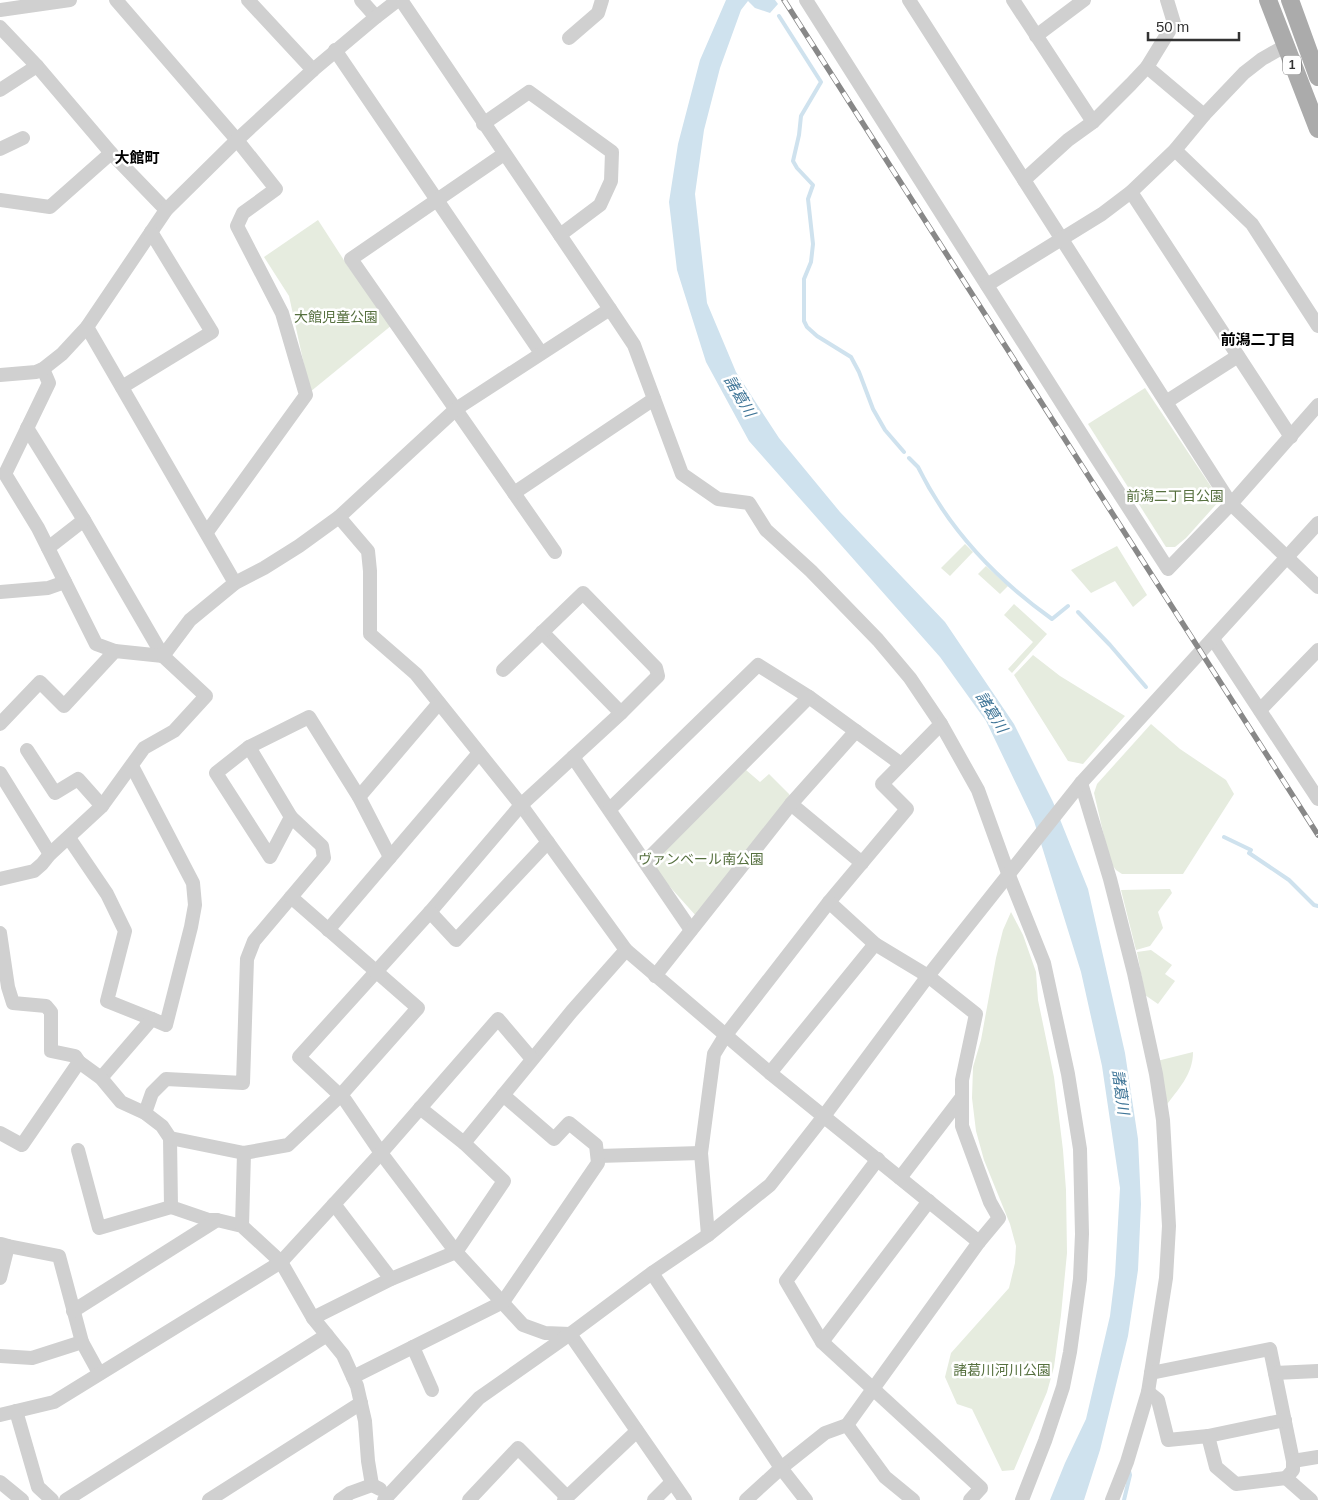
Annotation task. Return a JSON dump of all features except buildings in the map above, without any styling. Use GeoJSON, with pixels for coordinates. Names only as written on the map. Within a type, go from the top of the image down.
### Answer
{"type":"FeatureCollection","features":[{"type":"Feature","properties":{"kind":"main road","name":"1"},"geometry":{"type":"LineString","coordinates":[[1268,0],[1318,129]]}},
{"type":"Feature","properties":{"kind":"main road","name":"1"},"geometry":{"type":"LineString","coordinates":[[1290,0],[1318,77]]}},
{"type":"Feature","properties":{"kind":"street"},"geometry":{"type":"LineString","coordinates":[[0,10],[70,0]]}},
{"type":"Feature","properties":{"kind":"street"},"geometry":{"type":"LineString","coordinates":[[116,0],[237,140],[276,189],[243,213],[237,226],[282,312],[306,395],[207,532]]}},
{"type":"Feature","properties":{"kind":"street"},"geometry":{"type":"LineString","coordinates":[[248,0],[313,70]]}},
{"type":"Feature","properties":{"kind":"street"},"geometry":{"type":"LineString","coordinates":[[361,0],[376,16]]}},
{"type":"Feature","properties":{"kind":"street"},"geometry":{"type":"LineString","coordinates":[[0,375],[36,372],[43,369],[62,354],[87,327],[166,210],[237,140],[313,70],[376,16],[400,0],[634,345],[682,474],[718,499],[749,503],[766,530],[811,571],[878,640],[910,678],[941,724],[978,790],[1008,873],[1044,963],[1068,1074],[1080,1149],[1082,1234],[1080,1279],[1070,1352],[1063,1387],[1022,1500]]}},
{"type":"Feature","properties":{"kind":"street"},"geometry":{"type":"LineString","coordinates":[[569,38],[598,13],[602,0]]}},
{"type":"Feature","properties":{"kind":"street"},"geometry":{"type":"LineString","coordinates":[[806,0],[1168,569],[1231,504],[1318,405]]}},
{"type":"Feature","properties":{"kind":"street"},"geometry":{"type":"LineString","coordinates":[[909,0],[1231,504],[1318,587]]}},
{"type":"Feature","properties":{"kind":"street"},"geometry":{"type":"LineString","coordinates":[[1013,0],[1093,122]]}},
{"type":"Feature","properties":{"kind":"street"},"geometry":{"type":"LineString","coordinates":[[1036,36],[1084,0]]}},
{"type":"Feature","properties":{"kind":"street"},"geometry":{"type":"LineString","coordinates":[[1024,180],[1068,140],[1093,122],[1147,67],[1174,23],[1167,0]]}},
{"type":"Feature","properties":{"kind":"street"},"geometry":{"type":"LineString","coordinates":[[0,27],[112,153],[166,210]]}},
{"type":"Feature","properties":{"kind":"street"},"geometry":{"type":"LineString","coordinates":[[987,285],[1102,214],[1131,192],[1175,150],[1244,73],[1262,59],[1285,46]]}},
{"type":"Feature","properties":{"kind":"street"},"geometry":{"type":"LineString","coordinates":[[336,50],[541,353]]}},
{"type":"Feature","properties":{"kind":"street"},"geometry":{"type":"LineString","coordinates":[[0,90],[36,66]]}},
{"type":"Feature","properties":{"kind":"street"},"geometry":{"type":"LineString","coordinates":[[1147,67],[1204,116]]}},
{"type":"Feature","properties":{"kind":"street"},"geometry":{"type":"LineString","coordinates":[[484,124],[529,92],[612,152],[611,181],[600,205],[560,235]]}},
{"type":"Feature","properties":{"kind":"street"},"geometry":{"type":"LineString","coordinates":[[0,149],[23,138]]}},
{"type":"Feature","properties":{"kind":"street"},"geometry":{"type":"LineString","coordinates":[[1175,150],[1252,224],[1318,326]]}},
{"type":"Feature","properties":{"kind":"street"},"geometry":{"type":"LineString","coordinates":[[0,200],[50,207],[112,153]]}},
{"type":"Feature","properties":{"kind":"street"},"geometry":{"type":"LineString","coordinates":[[504,154],[351,259],[555,552]]}},
{"type":"Feature","properties":{"kind":"street"},"geometry":{"type":"LineString","coordinates":[[1131,192],[1291,437]]}},
{"type":"Feature","properties":{"kind":"street"},"geometry":{"type":"LineString","coordinates":[[122,388],[212,332],[151,232]]}},
{"type":"Feature","properties":{"kind":"street"},"geometry":{"type":"LineString","coordinates":[[163,656],[190,620],[235,583],[264,568],[339,517],[456,409],[610,309]]}},
{"type":"Feature","properties":{"kind":"street"},"geometry":{"type":"LineString","coordinates":[[87,327],[235,583]]}},
{"type":"Feature","properties":{"kind":"street"},"geometry":{"type":"LineString","coordinates":[[1166,402],[1238,356]]}},
{"type":"Feature","properties":{"kind":"street"},"geometry":{"type":"LineString","coordinates":[[43,369],[49,383],[5,474],[38,528],[96,644],[115,651],[163,656]]}},
{"type":"Feature","properties":{"kind":"street"},"geometry":{"type":"LineString","coordinates":[[514,494],[654,399]]}},
{"type":"Feature","properties":{"kind":"street"},"geometry":{"type":"LineString","coordinates":[[0,879],[34,871],[42,864],[50,854],[102,806],[144,748],[174,732],[206,696],[163,656],[84,520],[27,428]]}},
{"type":"Feature","properties":{"kind":"street"},"geometry":{"type":"LineString","coordinates":[[339,517],[368,551],[370,634],[416,674],[521,805],[626,950],[770,1074],[979,1242]]}},
{"type":"Feature","properties":{"kind":"street"},"geometry":{"type":"LineString","coordinates":[[48,548],[84,520]]}},
{"type":"Feature","properties":{"kind":"street"},"geometry":{"type":"LineString","coordinates":[[78,1150],[99,1228],[171,1207],[210,1220],[242,1226],[282,1262],[314,1318],[343,1356],[353,1377],[365,1421],[372,1485],[389,1498],[478,1398],[708,1235],[770,1185],[928,976],[1081,783],[1200,651],[1214,639],[1288,558],[1318,522]]}},
{"type":"Feature","properties":{"kind":"street"},"geometry":{"type":"LineString","coordinates":[[0,592],[48,588],[65,582]]}},
{"type":"Feature","properties":{"kind":"street"},"geometry":{"type":"LineString","coordinates":[[503,670],[583,592],[656,668],[658,676],[620,714],[521,805],[430,912],[299,1057],[340,1096],[456,1252],[523,1325],[545,1333],[570,1334]]}},
{"type":"Feature","properties":{"kind":"street"},"geometry":{"type":"LineString","coordinates":[[542,632],[620,714]]}},
{"type":"Feature","properties":{"kind":"street"},"geometry":{"type":"LineString","coordinates":[[1214,639],[1318,799]]}},
{"type":"Feature","properties":{"kind":"street"},"geometry":{"type":"LineString","coordinates":[[1260,710],[1318,650]]}},
{"type":"Feature","properties":{"kind":"street"},"geometry":{"type":"LineString","coordinates":[[0,724],[40,682],[64,706],[115,651]]}},
{"type":"Feature","properties":{"kind":"street"},"geometry":{"type":"LineString","coordinates":[[610,809],[758,665],[809,697],[901,764]]}},
{"type":"Feature","properties":{"kind":"street"},"geometry":{"type":"LineString","coordinates":[[645,862],[809,697]]}},
{"type":"Feature","properties":{"kind":"street"},"geometry":{"type":"LineString","coordinates":[[359,797],[439,703]]}},
{"type":"Feature","properties":{"kind":"street"},"geometry":{"type":"LineString","coordinates":[[291,817],[270,857],[216,773],[249,747],[309,717],[359,797],[390,857]]}},
{"type":"Feature","properties":{"kind":"street"},"geometry":{"type":"LineString","coordinates":[[708,1235],[700,1153],[714,1054],[725,1036],[829,902],[907,809],[882,784],[941,724]]}},
{"type":"Feature","properties":{"kind":"street"},"geometry":{"type":"LineString","coordinates":[[655,976],[791,804],[856,731]]}},
{"type":"Feature","properties":{"kind":"street"},"geometry":{"type":"LineString","coordinates":[[145,1113],[152,1093],[166,1080],[243,1083],[247,959],[254,941],[324,858],[322,846],[291,817],[249,747]]}},
{"type":"Feature","properties":{"kind":"street"},"geometry":{"type":"LineString","coordinates":[[27,750],[55,793],[78,779],[102,806]]}},
{"type":"Feature","properties":{"kind":"street"},"geometry":{"type":"LineString","coordinates":[[328,930],[479,753]]}},
{"type":"Feature","properties":{"kind":"street"},"geometry":{"type":"LineString","coordinates":[[573,756],[691,930]]}},
{"type":"Feature","properties":{"kind":"street"},"geometry":{"type":"LineString","coordinates":[[69,838],[107,894],[125,931],[107,1001],[166,1025],[191,927],[195,905],[194,883],[132,766]]}},
{"type":"Feature","properties":{"kind":"street"},"geometry":{"type":"LineString","coordinates":[[0,773],[50,854]]}},
{"type":"Feature","properties":{"kind":"street"},"geometry":{"type":"LineString","coordinates":[[1081,783],[1110,879],[1134,973],[1156,1074],[1163,1120],[1169,1226],[1166,1278],[1148,1392],[1127,1462],[1112,1500]]}},
{"type":"Feature","properties":{"kind":"street"},"geometry":{"type":"LineString","coordinates":[[791,804],[862,863]]}},
{"type":"Feature","properties":{"kind":"street"},"geometry":{"type":"LineString","coordinates":[[430,912],[456,940],[548,842]]}},
{"type":"Feature","properties":{"kind":"street"},"geometry":{"type":"LineString","coordinates":[[170,1138],[244,1153],[288,1145],[340,1096],[418,1008],[291,897]]}},
{"type":"Feature","properties":{"kind":"street"},"geometry":{"type":"LineString","coordinates":[[746,1500],[781,1468],[825,1433],[847,1425],[979,1242],[999,1218],[990,1202],[962,1126],[962,1080],[976,1014],[928,976],[876,944],[829,902]]}},
{"type":"Feature","properties":{"kind":"street"},"geometry":{"type":"LineString","coordinates":[[0,933],[8,987],[13,1003],[46,1006],[51,1012],[52,1051],[75,1056],[78,1062],[101,1078],[122,1102],[145,1113],[162,1126],[170,1138],[171,1207]]}},
{"type":"Feature","properties":{"kind":"street"},"geometry":{"type":"LineString","coordinates":[[770,1074],[876,944]]}},
{"type":"Feature","properties":{"kind":"street"},"geometry":{"type":"LineString","coordinates":[[464,1143],[572,1011],[626,950]]}},
{"type":"Feature","properties":{"kind":"street"},"geometry":{"type":"LineString","coordinates":[[101,1078],[152,1019]]}},
{"type":"Feature","properties":{"kind":"street"},"geometry":{"type":"LineString","coordinates":[[0,1415],[54,1402],[282,1262],[381,1153],[498,1019],[532,1060]]}},
{"type":"Feature","properties":{"kind":"street"},"geometry":{"type":"LineString","coordinates":[[0,1133],[22,1145],[78,1062]]}},
{"type":"Feature","properties":{"kind":"street"},"geometry":{"type":"LineString","coordinates":[[353,1377],[503,1302],[598,1162],[596,1144],[569,1123],[554,1139],[503,1095]]}},
{"type":"Feature","properties":{"kind":"street"},"geometry":{"type":"LineString","coordinates":[[900,1178],[962,1097]]}},
{"type":"Feature","properties":{"kind":"street"},"geometry":{"type":"LineString","coordinates":[[314,1318],[391,1279],[456,1252],[504,1181],[464,1143],[420,1108]]}},
{"type":"Feature","properties":{"kind":"street"},"geometry":{"type":"LineString","coordinates":[[242,1226],[244,1153]]}},
{"type":"Feature","properties":{"kind":"street"},"geometry":{"type":"LineString","coordinates":[[598,1156],[700,1153]]}},
{"type":"Feature","properties":{"kind":"street"},"geometry":{"type":"LineString","coordinates":[[878,1159],[786,1281],[822,1342],[980,1488],[970,1500]]}},
{"type":"Feature","properties":{"kind":"street"},"geometry":{"type":"LineString","coordinates":[[822,1342],[929,1201]]}},
{"type":"Feature","properties":{"kind":"street"},"geometry":{"type":"LineString","coordinates":[[334,1204],[391,1279]]}},
{"type":"Feature","properties":{"kind":"street"},"geometry":{"type":"LineString","coordinates":[[74,1311],[217,1220]]}},
{"type":"Feature","properties":{"kind":"street"},"geometry":{"type":"LineString","coordinates":[[0,1278],[4,1245],[59,1256],[82,1342],[99,1373]]}},
{"type":"Feature","properties":{"kind":"street"},"geometry":{"type":"LineString","coordinates":[[652,1274],[781,1468],[806,1500]]}},
{"type":"Feature","properties":{"kind":"street"},"geometry":{"type":"LineString","coordinates":[[570,1334],[685,1500]]}},
{"type":"Feature","properties":{"kind":"street"},"geometry":{"type":"LineString","coordinates":[[66,1500],[326,1335]]}},
{"type":"Feature","properties":{"kind":"street"},"geometry":{"type":"LineString","coordinates":[[0,1356],[32,1358],[82,1342]]}},
{"type":"Feature","properties":{"kind":"street"},"geometry":{"type":"LineString","coordinates":[[413,1347],[432,1390]]}},
{"type":"Feature","properties":{"kind":"street"},"geometry":{"type":"LineString","coordinates":[[1151,1373],[1270,1349],[1293,1461],[1292,1470],[1286,1478],[1236,1484],[1216,1467],[1208,1436]]}},
{"type":"Feature","properties":{"kind":"street"},"geometry":{"type":"LineString","coordinates":[[1275,1373],[1318,1371]]}},
{"type":"Feature","properties":{"kind":"street"},"geometry":{"type":"LineString","coordinates":[[1148,1392],[1158,1400],[1168,1440],[1208,1436],[1285,1420]]}},
{"type":"Feature","properties":{"kind":"street"},"geometry":{"type":"LineString","coordinates":[[209,1500],[361,1403]]}},
{"type":"Feature","properties":{"kind":"street"},"geometry":{"type":"LineString","coordinates":[[16,1411],[38,1487],[52,1500]]}},
{"type":"Feature","properties":{"kind":"street"},"geometry":{"type":"LineString","coordinates":[[847,1425],[885,1477],[913,1500]]}},
{"type":"Feature","properties":{"kind":"street"},"geometry":{"type":"LineString","coordinates":[[470,1500],[518,1448],[565,1499],[637,1431]]}},
{"type":"Feature","properties":{"kind":"street"},"geometry":{"type":"LineString","coordinates":[[1293,1461],[1318,1457]]}},
{"type":"Feature","properties":{"kind":"street"},"geometry":{"type":"LineString","coordinates":[[1286,1478],[1311,1500]]}},
{"type":"Feature","properties":{"kind":"street"},"geometry":{"type":"LineString","coordinates":[[0,1482],[22,1500]]}},
{"type":"Feature","properties":{"kind":"street"},"geometry":{"type":"LineString","coordinates":[[654,1500],[672,1482]]}},
{"type":"Feature","properties":{"kind":"street"},"geometry":{"type":"LineString","coordinates":[[340,1500],[350,1493],[372,1485]]}},
{"type":"Feature","properties":{"kind":"green space","name":"大館児童公園"},"geometry":{"type":"Polygon","coordinates":[[[318,220],[349,268],[392,325],[310,392],[289,296],[264,257],[318,220]]]}},
{"type":"Feature","properties":{"kind":"green space","name":"前潟二丁目公園"},"geometry":{"type":"Polygon","coordinates":[[[1145,388],[1220,500],[1186,538],[1175,547],[1166,547],[1088,424],[1145,388]]]}},
{"type":"Feature","properties":{"kind":"green space"},"geometry":{"type":"Polygon","coordinates":[[[965,544],[973,552],[950,576],[941,568],[965,544]]]}},
{"type":"Feature","properties":{"kind":"green space"},"geometry":{"type":"Polygon","coordinates":[[[1117,546],[1147,595],[1133,607],[1115,581],[1091,593],[1071,570],[1117,546]]]}},
{"type":"Feature","properties":{"kind":"green space"},"geometry":{"type":"Polygon","coordinates":[[[986,566],[1008,586],[1000,594],[978,574],[986,566]]]}},
{"type":"Feature","properties":{"kind":"green space"},"geometry":{"type":"Polygon","coordinates":[[[1014,604],[1047,634],[1012,673],[1008,669],[1033,642],[1004,615],[1014,604]]]}},
{"type":"Feature","properties":{"kind":"green space"},"geometry":{"type":"Polygon","coordinates":[[[1033,655],[1060,676],[1125,716],[1083,764],[1068,761],[1014,675],[1033,655]]]}},
{"type":"Feature","properties":{"kind":"green space"},"geometry":{"type":"Polygon","coordinates":[[[1151,724],[1180,749],[1226,780],[1234,794],[1183,874],[1122,874],[1116,870],[1110,862],[1094,793],[1097,784],[1151,724]]]}},
{"type":"Feature","properties":{"kind":"green space","name":"ヴァンベール南公園"},"geometry":{"type":"Polygon","coordinates":[[[746,770],[760,782],[769,774],[789,794],[791,799],[697,917],[662,878],[656,867],[657,857],[746,770]]]}},
{"type":"Feature","properties":{"kind":"green space"},"geometry":{"type":"Polygon","coordinates":[[[1170,889],[1172,893],[1158,912],[1163,928],[1150,946],[1136,950],[1121,890],[1170,889]]]}},
{"type":"Feature","properties":{"kind":"green space","name":"諸葛川河川公園"},"geometry":{"type":"Polygon","coordinates":[[[1011,912],[1023,935],[1036,972],[1038,1000],[1054,1077],[1066,1190],[1067,1253],[1054,1367],[1047,1392],[1014,1470],[1002,1471],[972,1409],[957,1404],[945,1377],[951,1353],[1009,1288],[1015,1263],[1016,1246],[1010,1224],[984,1160],[976,1131],[972,1098],[973,1067],[981,1040],[996,958],[1003,930],[1011,912]]]}},
{"type":"Feature","properties":{"kind":"green space"},"geometry":{"type":"Polygon","coordinates":[[[1151,950],[1172,965],[1165,974],[1175,981],[1158,1004],[1145,995],[1137,952],[1151,950]]]}},
{"type":"Feature","properties":{"kind":"green space"},"geometry":{"type":"Polygon","coordinates":[[[1193,1052],[1188,1075],[1165,1107],[1157,1061],[1193,1052]]]}},
{"type":"Feature","properties":{"kind":"water","name":"諸葛川"},"geometry":{"type":"Polygon","coordinates":[[[726,0],[775,0],[778,4],[770,13],[755,8],[748,1],[741,10],[720,68],[704,130],[695,194],[707,303],[736,372],[779,438],[840,512],[945,622],[1014,724],[1053,802],[1088,889],[1125,1053],[1138,1139],[1141,1204],[1138,1270],[1128,1336],[1100,1450],[1084,1500],[1050,1500],[1086,1419],[1110,1316],[1115,1275],[1120,1188],[1102,1066],[1081,972],[1034,821],[986,721],[940,657],[749,441],[706,362],[677,270],[669,202],[678,144],[700,60],[726,0]]]}},
{"type":"Feature","properties":{"kind":"waterway"},"geometry":{"type":"LineString","coordinates":[[779,16],[821,82],[801,116],[793,161],[813,185],[808,199],[813,244],[811,262],[804,279],[804,321],[807,327],[817,336],[851,357],[859,372],[873,409],[885,430],[904,452]]}},
{"type":"Feature","properties":{"kind":"waterway"},"geometry":{"type":"LineString","coordinates":[[909,458],[918,467],[944,511],[959,531],[975,551],[1012,587],[1052,619],[1068,606]]}},
{"type":"Feature","properties":{"kind":"waterway"},"geometry":{"type":"LineString","coordinates":[[1078,612],[1110,645],[1146,687]]}},
{"type":"Feature","properties":{"kind":"waterway"},"geometry":{"type":"LineString","coordinates":[[1224,837],[1251,850],[1249,853],[1289,880],[1314,905],[1318,906]]}},
{"type":"Feature","properties":{"kind":"waterway"},"geometry":{"type":"LineString","coordinates":[[1124,1500],[1130,1475],[1129,1471]]}},
{"type":"Feature","properties":{"kind":"railway"},"geometry":{"type":"LineString","coordinates":[[784,0],[1318,835]]}},
{"type":"Feature","properties":{"kind":"district","name":"大館町"},"geometry":{"type":"Point","coordinates":[137,157]}},
{"type":"Feature","properties":{"kind":"district","name":"前潟二丁目"},"geometry":{"type":"Point","coordinates":[1258,339]}}]}
